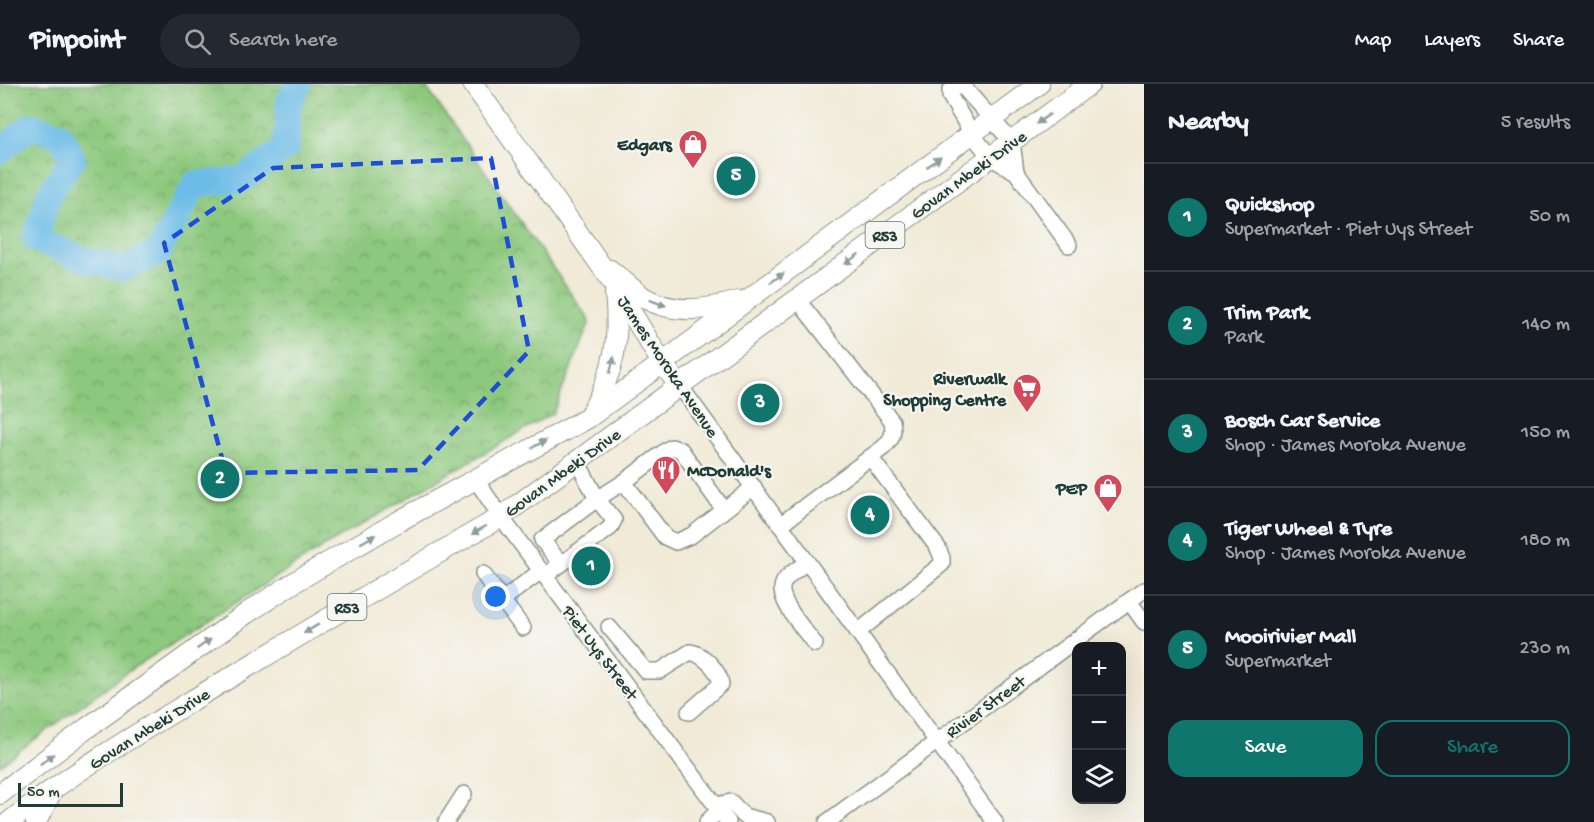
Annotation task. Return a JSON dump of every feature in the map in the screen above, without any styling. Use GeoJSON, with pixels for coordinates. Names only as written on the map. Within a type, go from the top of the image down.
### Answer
{"type":"FeatureCollection","features":[{"type":"Feature","properties":{"kind":"main road","name":"James Moroka Avenue"},"geometry":{"type":"LineString","coordinates":[[472,84],[593,258],[614,284],[662,363],[680,386]]}},
{"type":"Feature","properties":{"kind":"main road","name":"Govan Mbeki Drive"},"geometry":{"type":"LineString","coordinates":[[0,794],[87,728],[248,613],[331,560],[588,418],[1039,84]]}},
{"type":"Feature","properties":{"kind":"main road","name":"Govan Mbeki Drive"},"geometry":{"type":"LineString","coordinates":[[9,822],[53,789],[206,692],[501,517],[1090,84]]}},
{"type":"Feature","properties":{"kind":"main road"},"geometry":{"type":"LineString","coordinates":[[593,258],[642,296],[658,304],[682,309],[703,309],[749,298]]}},
{"type":"Feature","properties":{"kind":"main road"},"geometry":{"type":"LineString","coordinates":[[588,418],[602,393],[615,354],[618,318],[614,284]]}},
{"type":"Feature","properties":{"kind":"main road"},"geometry":{"type":"LineString","coordinates":[[36,822],[53,789]]}},
{"type":"Feature","properties":{"kind":"street"},"geometry":{"type":"LineString","coordinates":[[1016,172],[1012,142],[965,89],[959,85],[953,87],[950,96],[972,134],[990,158],[1016,172],[1069,245]]}},
{"type":"Feature","properties":{"kind":"street"},"geometry":{"type":"LineString","coordinates":[[780,525],[891,440],[894,431],[892,421],[797,299]]}},
{"type":"Feature","properties":{"kind":"street","name":"James Moroka Avenue"},"geometry":{"type":"LineString","coordinates":[[680,386],[995,822]]}},
{"type":"Feature","properties":{"kind":"street"},"geometry":{"type":"LineString","coordinates":[[561,564],[542,540],[668,449],[681,450],[724,510]]}},
{"type":"Feature","properties":{"kind":"street"},"geometry":{"type":"LineString","coordinates":[[858,632],[942,564],[938,548],[870,457]]}},
{"type":"Feature","properties":{"kind":"street"},"geometry":{"type":"LineString","coordinates":[[502,600],[561,564],[610,528],[614,520],[597,499],[577,461]]}},
{"type":"Feature","properties":{"kind":"street","name":"Piet Uys Street"},"geometry":{"type":"LineString","coordinates":[[476,480],[501,517],[721,812]]}},
{"type":"Feature","properties":{"kind":"street"},"geometry":{"type":"LineString","coordinates":[[624,482],[665,537],[676,542],[692,535],[754,487]]}},
{"type":"Feature","properties":{"kind":"street"},"geometry":{"type":"LineString","coordinates":[[807,562],[785,581],[781,593],[786,604],[815,644]]}},
{"type":"Feature","properties":{"kind":"street"},"geometry":{"type":"LineString","coordinates":[[483,574],[523,628]]}},
{"type":"Feature","properties":{"kind":"street","name":"Rivier Street"},"geometry":{"type":"LineString","coordinates":[[827,822],[1144,590]]}},
{"type":"Feature","properties":{"kind":"street"},"geometry":{"type":"LineString","coordinates":[[1129,601],[1144,622]]}},
{"type":"Feature","properties":{"kind":"street"},"geometry":{"type":"LineString","coordinates":[[609,627],[646,671],[660,671],[690,652],[705,659],[720,678],[721,684],[689,712]]}},
{"type":"Feature","properties":{"kind":"street"},"geometry":{"type":"LineString","coordinates":[[604,656],[622,642]]}},
{"type":"Feature","properties":{"kind":"street"},"geometry":{"type":"LineString","coordinates":[[446,822],[464,794]]}},
{"type":"Feature","properties":{"kind":"street"},"geometry":{"type":"LineString","coordinates":[[707,822],[721,812],[724,802],[731,802],[747,818],[767,822]]}},
{"type":"Feature","properties":{"kind":"highlighted area"},"geometry":{"type":"Polygon","coordinates":[[[491,158],[529,351],[418,470],[226,473],[164,243],[273,168],[491,158]]]}},
{"type":"Feature","properties":{"kind":"green space"},"geometry":{"type":"Polygon","coordinates":[[[0,84],[424,84],[590,321],[553,413],[328,544],[127,672],[0,765],[0,84]]]}},
{"type":"Feature","properties":{"kind":"waterway"},"geometry":{"type":"LineString","coordinates":[[0,151],[31,126],[60,135],[73,159],[49,194],[35,239],[83,259],[123,269],[158,253],[195,184],[241,180],[286,148],[289,102],[299,84]]}},
{"type":"Feature","properties":{"kind":"place","name":"Edgars"},"geometry":{"type":"Point","coordinates":[693,170]}},
{"type":"Feature","properties":{"kind":"place","name":"Mooirivier Mall"},"geometry":{"type":"Point","coordinates":[736,176]}},
{"type":"Feature","properties":{"kind":"place","name":"Bosch Car Service"},"geometry":{"type":"Point","coordinates":[760,403]}},
{"type":"Feature","properties":{"kind":"place","name":"Riverwalk Shopping Centre"},"geometry":{"type":"Point","coordinates":[1027,414]}},
{"type":"Feature","properties":{"kind":"place","name":"Trim Park"},"geometry":{"type":"Point","coordinates":[220,479]}},
{"type":"Feature","properties":{"kind":"place","name":"McDonald's"},"geometry":{"type":"Point","coordinates":[666,496]}},
{"type":"Feature","properties":{"kind":"place","name":"PEP"},"geometry":{"type":"Point","coordinates":[1108,514]}},
{"type":"Feature","properties":{"kind":"place","name":"Tiger Wheel & Tyre"},"geometry":{"type":"Point","coordinates":[870,515]}},
{"type":"Feature","properties":{"kind":"place","name":"Quickshop"},"geometry":{"type":"Point","coordinates":[591,566]}}]}
